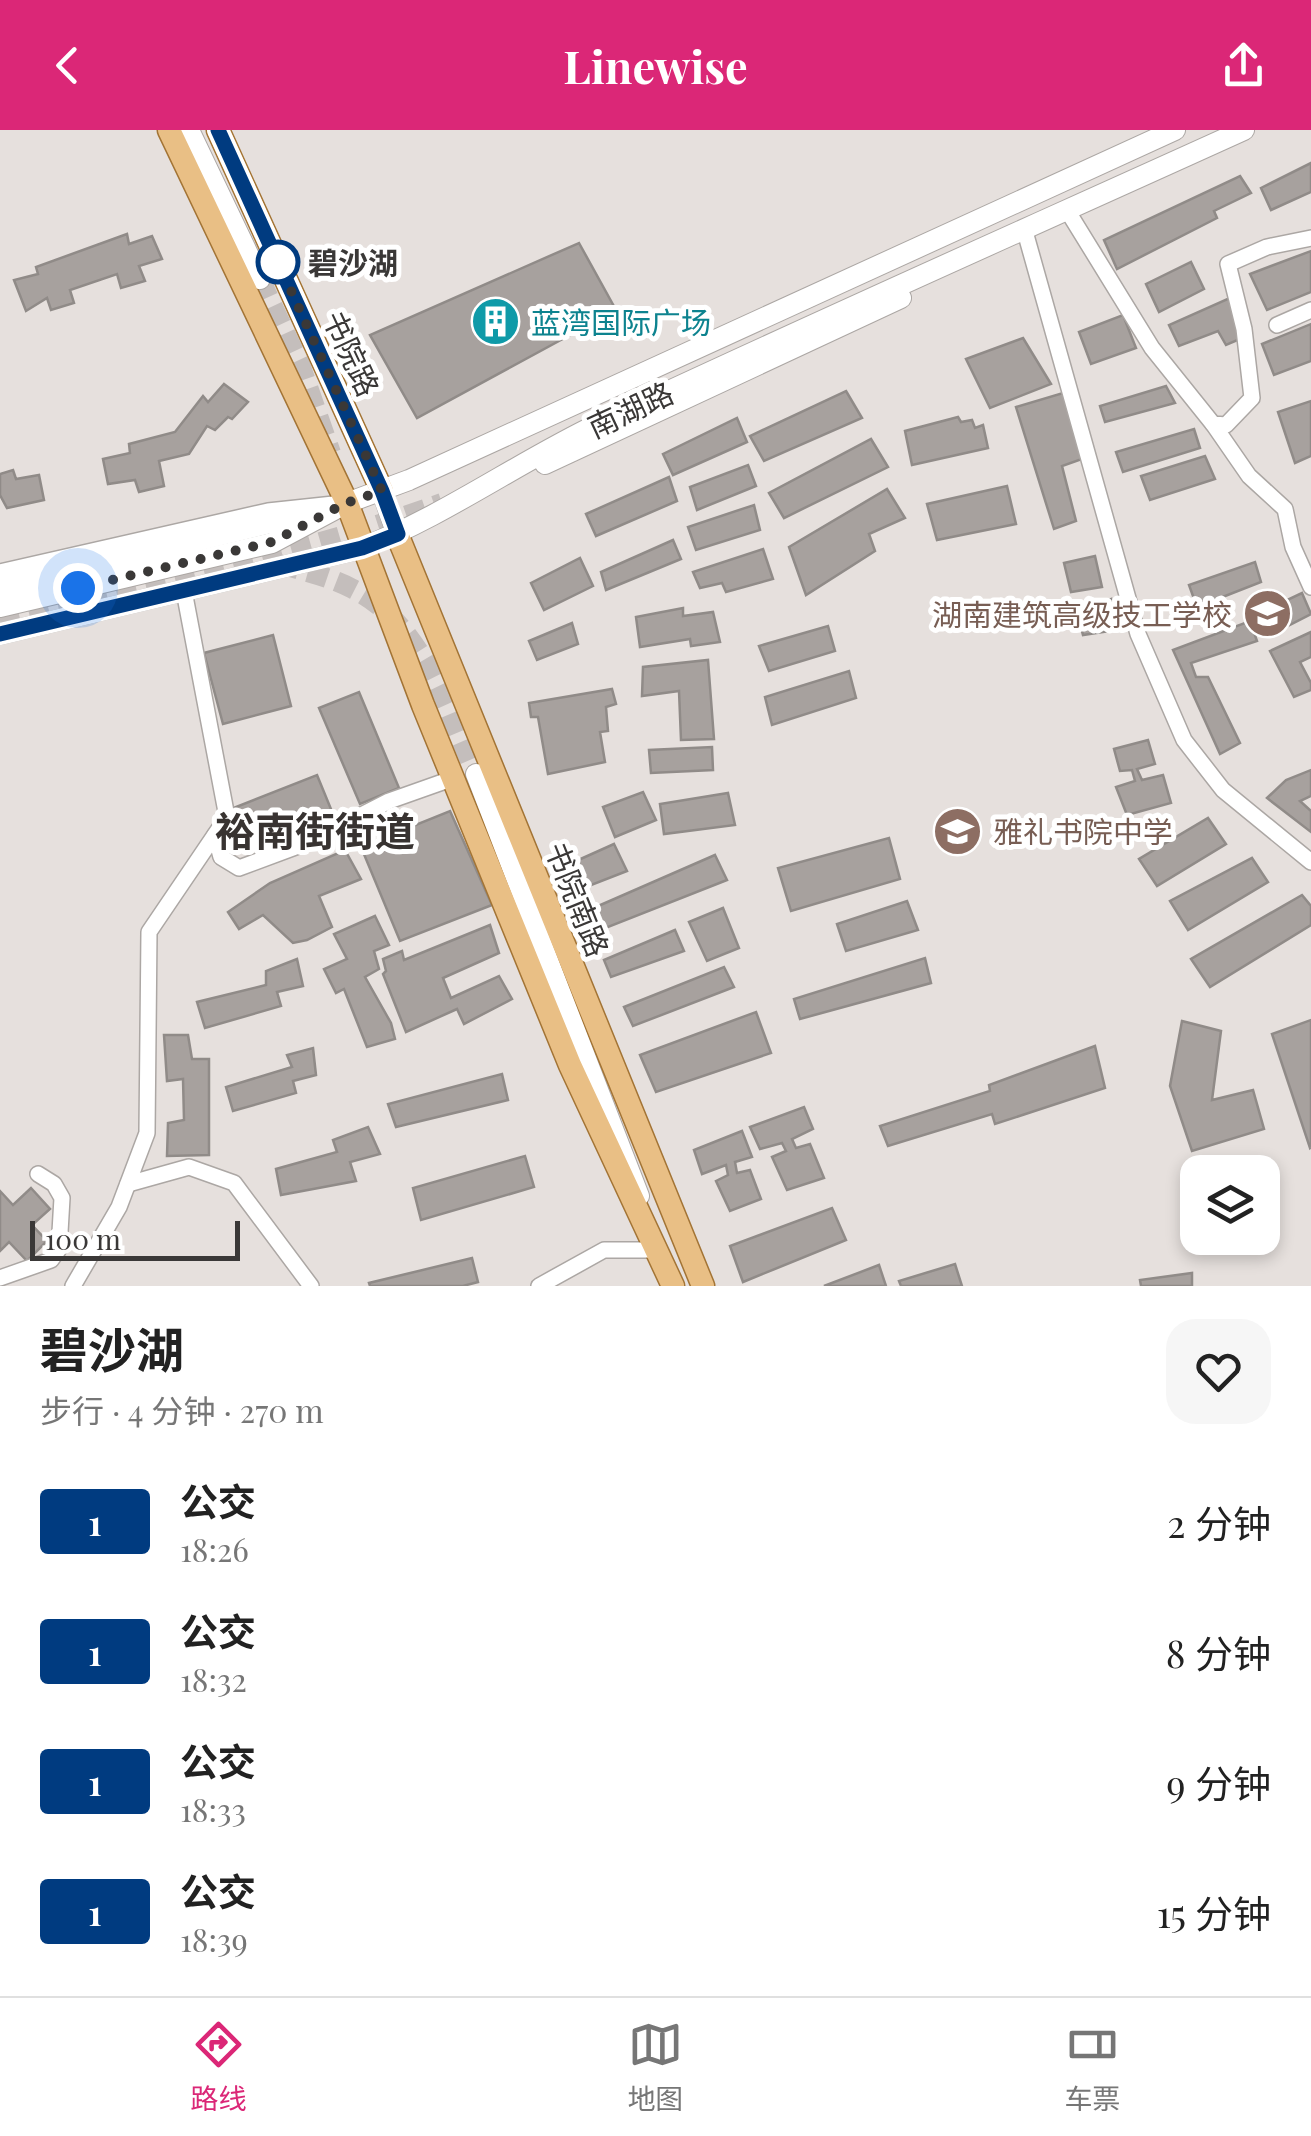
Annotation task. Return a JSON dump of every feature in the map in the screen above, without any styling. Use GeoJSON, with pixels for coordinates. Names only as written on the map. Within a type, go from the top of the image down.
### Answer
{"type":"FeatureCollection","features":[{"type":"Feature","properties":{"kind":"main road"},"geometry":{"type":"LineString","coordinates":[[169,130],[346,503],[362,548],[465,776],[584,1098],[673,1286]]}},
{"type":"Feature","properties":{"kind":"main road"},"geometry":{"type":"LineString","coordinates":[[189,130],[260,280]]}},
{"type":"Feature","properties":{"kind":"main road","name":"书院路"},"geometry":{"type":"LineString","coordinates":[[218,130],[382,491]]}},
{"type":"Feature","properties":{"kind":"main road","name":"南湖路"},"geometry":{"type":"LineString","coordinates":[[0,607],[272,542],[346,503],[382,491],[1175,130]]}},
{"type":"Feature","properties":{"kind":"main road","name":"南湖路"},"geometry":{"type":"LineString","coordinates":[[0,634],[362,548],[398,534],[539,452],[811,324],[1244,130]]}},
{"type":"Feature","properties":{"kind":"main road"},"geometry":{"type":"LineString","coordinates":[[546,464],[865,317],[993,244]]}},
{"type":"Feature","properties":{"kind":"main road"},"geometry":{"type":"LineString","coordinates":[[382,491],[398,534]]}},
{"type":"Feature","properties":{"kind":"main road"},"geometry":{"type":"LineString","coordinates":[[0,589],[346,503]]}},
{"type":"Feature","properties":{"kind":"main road","name":"书院南路"},"geometry":{"type":"LineString","coordinates":[[398,534],[703,1286]]}},
{"type":"Feature","properties":{"kind":"street"},"geometry":{"type":"LineString","coordinates":[[1068,210],[1152,348],[1249,476],[1286,508],[1293,546],[1311,586]]}},
{"type":"Feature","properties":{"kind":"street"},"geometry":{"type":"LineString","coordinates":[[1024,228],[1138,634],[1184,740],[1223,790],[1311,862]]}},
{"type":"Feature","properties":{"kind":"street"},"geometry":{"type":"LineString","coordinates":[[1213,424],[1226,425],[1252,398],[1244,330],[1228,264],[1267,247],[1311,238]]}},
{"type":"Feature","properties":{"kind":"street"},"geometry":{"type":"LineString","coordinates":[[1277,325],[1311,310]]}},
{"type":"Feature","properties":{"kind":"street"},"geometry":{"type":"LineString","coordinates":[[0,572],[282,509],[346,503]]}},
{"type":"Feature","properties":{"kind":"street"},"geometry":{"type":"LineString","coordinates":[[72,1286],[120,1207],[147,1133],[149,932],[227,817],[184,590]]}},
{"type":"Feature","properties":{"kind":"street"},"geometry":{"type":"LineString","coordinates":[[215,835],[221,857],[239,868],[309,842],[388,801],[465,776]]}},
{"type":"Feature","properties":{"kind":"street"},"geometry":{"type":"LineString","coordinates":[[128,1184],[189,1167],[234,1183],[311,1286]]}},
{"type":"Feature","properties":{"kind":"street"},"geometry":{"type":"LineString","coordinates":[[0,1278],[51,1260],[60,1249],[62,1198],[54,1184],[38,1174]]}},
{"type":"Feature","properties":{"kind":"street"},"geometry":{"type":"LineString","coordinates":[[539,1286],[604,1250],[658,1250]]}},
{"type":"Feature","properties":{"kind":"building"},"geometry":{"type":"Polygon","coordinates":[[[1311,163],[1311,192],[1271,210],[1261,188],[1311,163]]]}},
{"type":"Feature","properties":{"kind":"building"},"geometry":{"type":"Polygon","coordinates":[[[1240,176],[1251,193],[1214,211],[1217,218],[1117,269],[1104,240],[1240,176]]]}},
{"type":"Feature","properties":{"kind":"building"},"geometry":{"type":"Polygon","coordinates":[[[127,234],[129,244],[152,236],[162,259],[139,266],[145,281],[121,288],[117,274],[70,290],[74,303],[51,310],[47,298],[26,311],[14,280],[38,274],[36,267],[127,234]]]}},
{"type":"Feature","properties":{"kind":"building","name":"蓝湾国际广场"},"geometry":{"type":"Polygon","coordinates":[[[579,243],[616,310],[417,418],[370,335],[579,243]]]}},
{"type":"Feature","properties":{"kind":"building"},"geometry":{"type":"Polygon","coordinates":[[[1311,251],[1311,292],[1267,310],[1250,274],[1311,251]]]}},
{"type":"Feature","properties":{"kind":"building"},"geometry":{"type":"Polygon","coordinates":[[[1191,262],[1204,289],[1159,312],[1146,284],[1191,262]]]}},
{"type":"Feature","properties":{"kind":"building"},"geometry":{"type":"Polygon","coordinates":[[[1232,297],[1240,339],[1226,345],[1218,331],[1179,346],[1169,325],[1232,297]]]}},
{"type":"Feature","properties":{"kind":"building"},"geometry":{"type":"Polygon","coordinates":[[[1123,315],[1136,348],[1091,364],[1079,332],[1123,315]]]}},
{"type":"Feature","properties":{"kind":"building"},"geometry":{"type":"Polygon","coordinates":[[[1311,324],[1311,361],[1274,375],[1262,344],[1311,324]]]}},
{"type":"Feature","properties":{"kind":"building"},"geometry":{"type":"Polygon","coordinates":[[[1023,338],[1051,384],[990,408],[966,359],[1023,338]]]}},
{"type":"Feature","properties":{"kind":"building"},"geometry":{"type":"Polygon","coordinates":[[[224,384],[248,402],[215,430],[207,426],[189,454],[159,461],[164,486],[139,492],[135,480],[108,484],[103,459],[130,453],[129,444],[175,432],[203,396],[208,402],[224,384]]]}},
{"type":"Feature","properties":{"kind":"building"},"geometry":{"type":"Polygon","coordinates":[[[1166,386],[1175,403],[1105,422],[1100,406],[1166,386]]]}},
{"type":"Feature","properties":{"kind":"building"},"geometry":{"type":"Polygon","coordinates":[[[846,391],[862,418],[764,461],[750,436],[846,391]]]}},
{"type":"Feature","properties":{"kind":"building"},"geometry":{"type":"Polygon","coordinates":[[[1063,393],[1082,459],[1062,466],[1076,521],[1054,529],[1016,407],[1063,393]]]}},
{"type":"Feature","properties":{"kind":"building"},"geometry":{"type":"Polygon","coordinates":[[[1311,401],[1311,456],[1295,463],[1278,412],[1311,401]]]}},
{"type":"Feature","properties":{"kind":"building"},"geometry":{"type":"Polygon","coordinates":[[[958,417],[961,422],[972,420],[975,428],[983,425],[988,448],[912,465],[905,431],[958,417]]]}},
{"type":"Feature","properties":{"kind":"building"},"geometry":{"type":"Polygon","coordinates":[[[737,418],[747,442],[673,475],[663,454],[737,418]]]}},
{"type":"Feature","properties":{"kind":"building"},"geometry":{"type":"Polygon","coordinates":[[[1194,429],[1200,448],[1123,472],[1116,452],[1194,429]]]}},
{"type":"Feature","properties":{"kind":"building"},"geometry":{"type":"Polygon","coordinates":[[[871,439],[888,467],[784,518],[769,493],[871,439]]]}},
{"type":"Feature","properties":{"kind":"building"},"geometry":{"type":"Polygon","coordinates":[[[1205,456],[1215,479],[1150,500],[1141,476],[1205,456]]]}},
{"type":"Feature","properties":{"kind":"building"},"geometry":{"type":"Polygon","coordinates":[[[748,465],[756,486],[697,510],[690,487],[748,465]]]}},
{"type":"Feature","properties":{"kind":"building"},"geometry":{"type":"Polygon","coordinates":[[[13,470],[16,479],[39,475],[44,500],[7,508],[0,495],[0,474],[13,470]]]}},
{"type":"Feature","properties":{"kind":"building"},"geometry":{"type":"Polygon","coordinates":[[[669,477],[677,501],[596,536],[586,514],[669,477]]]}},
{"type":"Feature","properties":{"kind":"building"},"geometry":{"type":"Polygon","coordinates":[[[1007,486],[1016,524],[937,540],[927,504],[1007,486]]]}},
{"type":"Feature","properties":{"kind":"building"},"geometry":{"type":"Polygon","coordinates":[[[887,489],[905,518],[869,534],[875,551],[806,595],[789,547],[887,489]]]}},
{"type":"Feature","properties":{"kind":"building"},"geometry":{"type":"Polygon","coordinates":[[[754,505],[760,530],[696,550],[688,527],[754,505]]]}},
{"type":"Feature","properties":{"kind":"building"},"geometry":{"type":"Polygon","coordinates":[[[673,540],[681,559],[606,590],[601,572],[673,540]]]}},
{"type":"Feature","properties":{"kind":"building"},"geometry":{"type":"Polygon","coordinates":[[[763,549],[773,579],[726,592],[722,583],[700,588],[693,572],[763,549]]]}},
{"type":"Feature","properties":{"kind":"building"},"geometry":{"type":"Polygon","coordinates":[[[1095,556],[1102,587],[1071,592],[1064,563],[1095,556]]]}},
{"type":"Feature","properties":{"kind":"building"},"geometry":{"type":"Polygon","coordinates":[[[580,558],[593,586],[544,610],[531,583],[580,558]]]}},
{"type":"Feature","properties":{"kind":"building"},"geometry":{"type":"Polygon","coordinates":[[[1255,562],[1261,582],[1197,607],[1189,585],[1255,562]]]}},
{"type":"Feature","properties":{"kind":"building"},"geometry":{"type":"Polygon","coordinates":[[[1302,593],[1311,614],[1272,634],[1260,613],[1302,593]]]}},
{"type":"Feature","properties":{"kind":"building"},"geometry":{"type":"Polygon","coordinates":[[[1111,599],[1110,631],[1083,635],[1077,612],[1111,599]]]}},
{"type":"Feature","properties":{"kind":"building"},"geometry":{"type":"Polygon","coordinates":[[[683,608],[683,616],[713,612],[720,642],[691,646],[690,639],[640,647],[636,617],[683,608]]]}},
{"type":"Feature","properties":{"kind":"building"},"geometry":{"type":"Polygon","coordinates":[[[1250,621],[1257,641],[1191,663],[1196,677],[1208,677],[1240,743],[1220,754],[1173,650],[1250,621]]]}},
{"type":"Feature","properties":{"kind":"building"},"geometry":{"type":"Polygon","coordinates":[[[572,623],[578,644],[537,660],[529,641],[572,623]]]}},
{"type":"Feature","properties":{"kind":"building"},"geometry":{"type":"Polygon","coordinates":[[[828,626],[835,651],[769,671],[759,646],[828,626]]]}},
{"type":"Feature","properties":{"kind":"building"},"geometry":{"type":"Polygon","coordinates":[[[1311,632],[1311,657],[1300,662],[1311,690],[1294,697],[1270,651],[1311,632]]]}},
{"type":"Feature","properties":{"kind":"building"},"geometry":{"type":"Polygon","coordinates":[[[273,635],[291,706],[223,724],[204,653],[273,635]]]}},
{"type":"Feature","properties":{"kind":"building"},"geometry":{"type":"Polygon","coordinates":[[[708,660],[714,739],[681,740],[679,691],[642,696],[643,667],[708,660]]]}},
{"type":"Feature","properties":{"kind":"building"},"geometry":{"type":"Polygon","coordinates":[[[849,671],[856,698],[772,725],[765,697],[849,671]]]}},
{"type":"Feature","properties":{"kind":"building"},"geometry":{"type":"Polygon","coordinates":[[[612,689],[616,704],[606,707],[608,731],[600,732],[605,762],[548,774],[538,717],[531,717],[529,703],[612,689]]]}},
{"type":"Feature","properties":{"kind":"building"},"geometry":{"type":"Polygon","coordinates":[[[359,692],[399,788],[360,804],[319,708],[359,692]]]}},
{"type":"Feature","properties":{"kind":"building"},"geometry":{"type":"Polygon","coordinates":[[[1148,740],[1155,764],[1137,769],[1142,780],[1163,775],[1171,803],[1127,815],[1116,787],[1135,781],[1132,770],[1120,771],[1114,749],[1148,740]]]}},
{"type":"Feature","properties":{"kind":"building"},"geometry":{"type":"Polygon","coordinates":[[[712,747],[713,770],[651,773],[649,750],[712,747]]]}},
{"type":"Feature","properties":{"kind":"building"},"geometry":{"type":"Polygon","coordinates":[[[1311,770],[1311,796],[1300,801],[1311,811],[1311,832],[1267,798],[1286,780],[1311,770]]]}},
{"type":"Feature","properties":{"kind":"building"},"geometry":{"type":"Polygon","coordinates":[[[317,775],[333,814],[242,850],[226,811],[317,775]]]}},
{"type":"Feature","properties":{"kind":"building"},"geometry":{"type":"Polygon","coordinates":[[[643,792],[656,820],[615,837],[603,807],[643,792]]]}},
{"type":"Feature","properties":{"kind":"building"},"geometry":{"type":"Polygon","coordinates":[[[728,793],[735,825],[664,834],[660,804],[728,793]]]}},
{"type":"Feature","properties":{"kind":"building"},"geometry":{"type":"Polygon","coordinates":[[[450,811],[492,905],[400,941],[361,847],[450,811]]]}},
{"type":"Feature","properties":{"kind":"building"},"geometry":{"type":"Polygon","coordinates":[[[1208,818],[1226,844],[1157,886],[1139,859],[1208,818]]]}},
{"type":"Feature","properties":{"kind":"building"},"geometry":{"type":"Polygon","coordinates":[[[889,838],[900,879],[791,911],[778,868],[889,838]]]}},
{"type":"Feature","properties":{"kind":"building"},"geometry":{"type":"Polygon","coordinates":[[[614,844],[627,871],[576,891],[565,866],[614,844]]]}},
{"type":"Feature","properties":{"kind":"building"},"geometry":{"type":"Polygon","coordinates":[[[345,850],[361,879],[319,896],[332,927],[293,943],[263,915],[239,929],[228,912],[270,883],[345,850]]]}},
{"type":"Feature","properties":{"kind":"building"},"geometry":{"type":"Polygon","coordinates":[[[715,855],[727,880],[598,931],[589,910],[715,855]]]}},
{"type":"Feature","properties":{"kind":"building"},"geometry":{"type":"Polygon","coordinates":[[[1252,858],[1268,882],[1188,930],[1170,901],[1252,858]]]}},
{"type":"Feature","properties":{"kind":"building"},"geometry":{"type":"Polygon","coordinates":[[[1302,895],[1311,906],[1311,925],[1210,987],[1191,959],[1302,895]]]}},
{"type":"Feature","properties":{"kind":"building"},"geometry":{"type":"Polygon","coordinates":[[[907,901],[918,930],[846,951],[837,924],[907,901]]]}},
{"type":"Feature","properties":{"kind":"building"},"geometry":{"type":"Polygon","coordinates":[[[723,908],[739,948],[707,961],[689,922],[723,908]]]}},
{"type":"Feature","properties":{"kind":"building"},"geometry":{"type":"Polygon","coordinates":[[[375,916],[389,945],[374,951],[379,969],[365,977],[391,1023],[395,1039],[367,1047],[344,989],[336,993],[324,969],[347,959],[334,934],[375,916]]]}},
{"type":"Feature","properties":{"kind":"building"},"geometry":{"type":"Polygon","coordinates":[[[490,925],[499,953],[443,978],[451,998],[499,976],[512,999],[464,1024],[457,1009],[406,1032],[383,974],[383,959],[402,951],[404,960],[490,925]]]}},
{"type":"Feature","properties":{"kind":"building"},"geometry":{"type":"Polygon","coordinates":[[[675,930],[684,951],[611,977],[604,960],[675,930]]]}},
{"type":"Feature","properties":{"kind":"building"},"geometry":{"type":"Polygon","coordinates":[[[925,958],[931,983],[800,1019],[794,999],[925,958]]]}},
{"type":"Feature","properties":{"kind":"building"},"geometry":{"type":"Polygon","coordinates":[[[297,959],[303,986],[277,992],[281,1006],[205,1028],[197,1002],[266,985],[266,971],[297,959]]]}},
{"type":"Feature","properties":{"kind":"building"},"geometry":{"type":"Polygon","coordinates":[[[724,967],[734,987],[633,1026],[624,1007],[724,967]]]}},
{"type":"Feature","properties":{"kind":"building"},"geometry":{"type":"Polygon","coordinates":[[[756,1012],[771,1053],[656,1092],[640,1055],[756,1012]]]}},
{"type":"Feature","properties":{"kind":"building"},"geometry":{"type":"Polygon","coordinates":[[[1311,1020],[1311,1147],[1310,1148],[1272,1034],[1311,1020]]]}},
{"type":"Feature","properties":{"kind":"building"},"geometry":{"type":"Polygon","coordinates":[[[1182,1021],[1221,1031],[1212,1100],[1253,1090],[1264,1129],[1192,1151],[1170,1086],[1182,1021]]]}},
{"type":"Feature","properties":{"kind":"building"},"geometry":{"type":"Polygon","coordinates":[[[164,1035],[188,1035],[192,1059],[209,1059],[209,1155],[167,1156],[168,1123],[184,1120],[183,1079],[167,1081],[164,1035]]]}},
{"type":"Feature","properties":{"kind":"building"},"geometry":{"type":"Polygon","coordinates":[[[1095,1046],[1105,1088],[995,1124],[992,1114],[888,1146],[880,1126],[990,1091],[989,1085],[1095,1046]]]}},
{"type":"Feature","properties":{"kind":"building"},"geometry":{"type":"Polygon","coordinates":[[[313,1048],[316,1075],[293,1081],[296,1093],[233,1111],[226,1087],[292,1067],[287,1055],[313,1048]]]}},
{"type":"Feature","properties":{"kind":"building"},"geometry":{"type":"Polygon","coordinates":[[[502,1074],[508,1100],[396,1127],[388,1104],[502,1074]]]}},
{"type":"Feature","properties":{"kind":"building"},"geometry":{"type":"Polygon","coordinates":[[[804,1107],[813,1129],[792,1139],[796,1148],[810,1144],[824,1178],[787,1190],[772,1157],[786,1151],[782,1143],[760,1149],[750,1127],[804,1107]]]}},
{"type":"Feature","properties":{"kind":"building"},"geometry":{"type":"Polygon","coordinates":[[[368,1127],[380,1154],[350,1162],[356,1181],[281,1195],[276,1169],[337,1152],[333,1140],[368,1127]]]}},
{"type":"Feature","properties":{"kind":"building"},"geometry":{"type":"Polygon","coordinates":[[[742,1131],[752,1157],[735,1162],[737,1173],[750,1170],[761,1199],[730,1211],[716,1181],[728,1175],[726,1165],[702,1174],[694,1150],[742,1131]]]}},
{"type":"Feature","properties":{"kind":"building"},"geometry":{"type":"Polygon","coordinates":[[[525,1156],[534,1187],[421,1220],[413,1188],[525,1156]]]}},
{"type":"Feature","properties":{"kind":"building"},"geometry":{"type":"Polygon","coordinates":[[[31,1188],[50,1209],[32,1225],[47,1241],[27,1261],[9,1242],[0,1251],[0,1191],[13,1205],[31,1188]]]}},
{"type":"Feature","properties":{"kind":"building"},"geometry":{"type":"Polygon","coordinates":[[[832,1208],[846,1240],[743,1282],[730,1246],[832,1208]]]}},
{"type":"Feature","properties":{"kind":"building"},"geometry":{"type":"Polygon","coordinates":[[[472,1258],[478,1282],[463,1286],[369,1283],[472,1258]]]}},
{"type":"Feature","properties":{"kind":"building"},"geometry":{"type":"Polygon","coordinates":[[[955,1264],[962,1286],[901,1286],[899,1281],[955,1264]]]}},
{"type":"Feature","properties":{"kind":"building"},"geometry":{"type":"Polygon","coordinates":[[[879,1265],[886,1286],[824,1286],[879,1265]]]}},
{"type":"Feature","properties":{"kind":"building"},"geometry":{"type":"Polygon","coordinates":[[[1192,1273],[1192,1286],[1141,1286],[1140,1280],[1192,1273]]]}},
{"type":"Feature","properties":{"kind":"tunnel"},"geometry":{"type":"LineString","coordinates":[[260,279],[301,367],[331,453]]}},
{"type":"Feature","properties":{"kind":"tunnel"},"geometry":{"type":"LineString","coordinates":[[0,621],[278,554],[442,503]]}},
{"type":"Feature","properties":{"kind":"tunnel"},"geometry":{"type":"LineString","coordinates":[[279,564],[353,589],[398,623],[430,670],[476,774]]}},
{"type":"Feature","properties":{"kind":"bus line","name":"1"},"geometry":{"type":"LineString","coordinates":[[0,634],[362,548],[398,534],[218,130]]}},
{"type":"Feature","properties":{"kind":"place","name":"碧沙湖"},"geometry":{"type":"Point","coordinates":[278,262]}},
{"type":"Feature","properties":{"kind":"place","name":"蓝湾国际广场"},"geometry":{"type":"Point","coordinates":[496,322]}},
{"type":"Feature","properties":{"kind":"place","name":"湖南建筑高级技工学校"},"geometry":{"type":"Point","coordinates":[1267,614]}},
{"type":"Feature","properties":{"kind":"place","name":"雅礼书院中学"},"geometry":{"type":"Point","coordinates":[958,831]}},
{"type":"Feature","properties":{"kind":"district","name":"裕南街街道"},"geometry":{"type":"Point","coordinates":[315,829]}},
{"type":"Feature","properties":{"kind":"route"},"geometry":{"type":"LineString","coordinates":[[78,588],[272,542],[346,503],[382,491],[278,262]]}}]}
